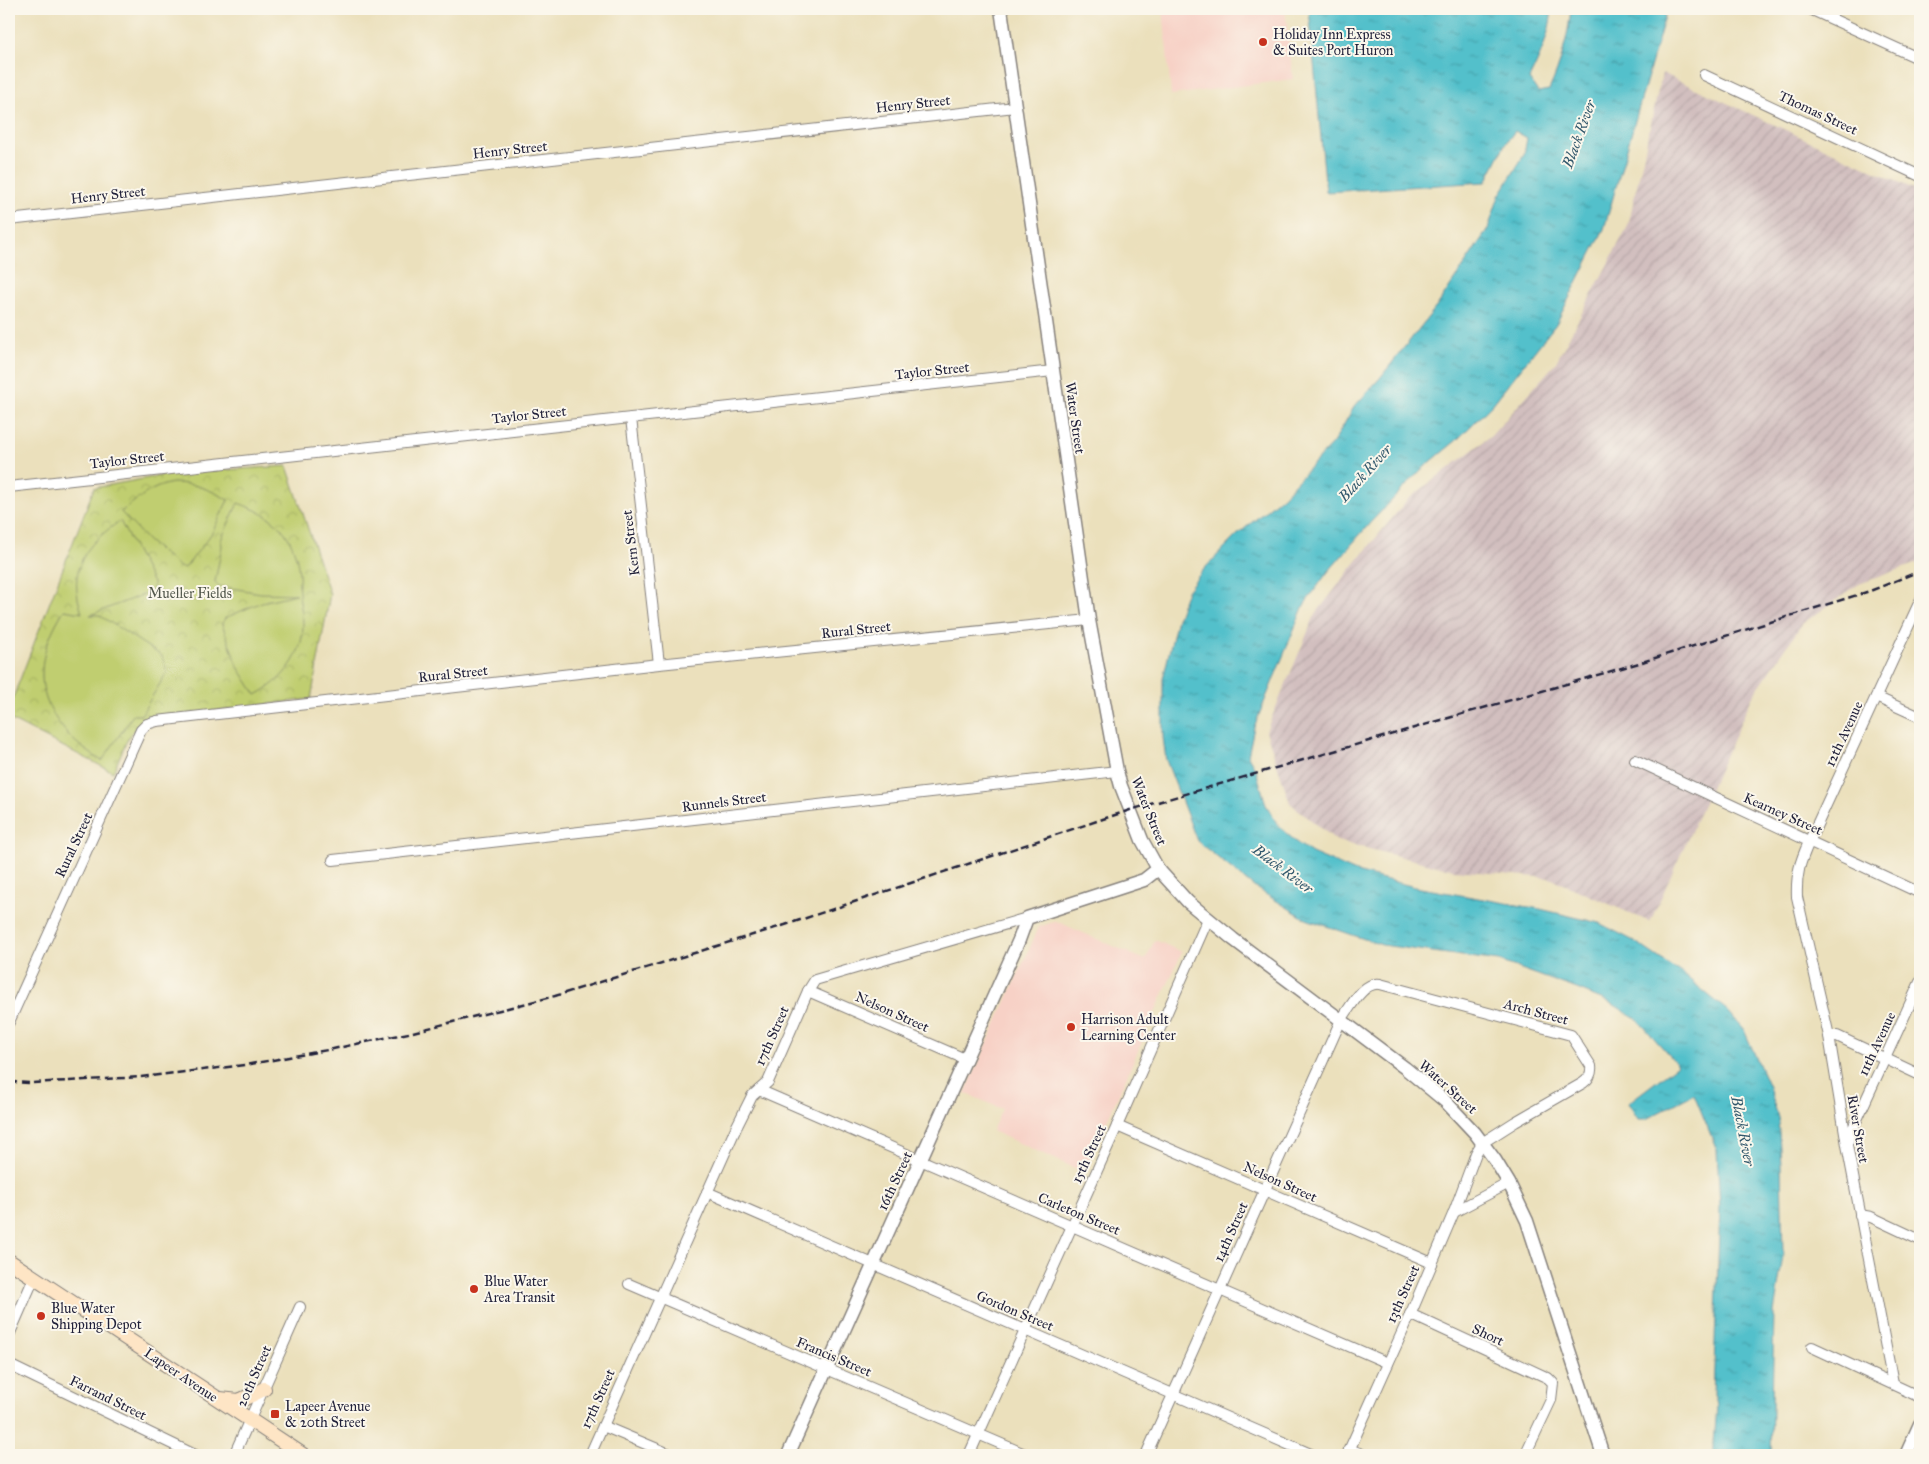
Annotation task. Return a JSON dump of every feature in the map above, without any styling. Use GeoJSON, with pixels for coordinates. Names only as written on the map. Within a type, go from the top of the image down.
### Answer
{"type":"FeatureCollection","features":[{"type":"Feature","properties":{"kind":"main road","name":"Lapeer Avenue"},"geometry":{"type":"LineString","coordinates":[[9,1261],[303,1455]]}},
{"type":"Feature","properties":{"kind":"main road"},"geometry":{"type":"LineString","coordinates":[[215,1398],[239,1401],[264,1389]]}},
{"type":"Feature","properties":{"kind":"street","name":"Water Street"},"geometry":{"type":"LineString","coordinates":[[1001,9],[1089,620],[1117,771],[1142,840],[1158,869],[1188,902],[1405,1068],[1445,1101],[1462,1118],[1482,1143],[1510,1183],[1527,1221],[1603,1455]]}},
{"type":"Feature","properties":{"kind":"street"},"geometry":{"type":"LineString","coordinates":[[1810,9],[1920,59]]}},
{"type":"Feature","properties":{"kind":"street","name":"Thomas Street"},"geometry":{"type":"LineString","coordinates":[[1704,75],[1920,176]]}},
{"type":"Feature","properties":{"kind":"street","name":"Henry Street"},"geometry":{"type":"LineString","coordinates":[[9,220],[1015,107]]}},
{"type":"Feature","properties":{"kind":"street","name":"Taylor Street"},"geometry":{"type":"LineString","coordinates":[[9,487],[1053,372]]}},
{"type":"Feature","properties":{"kind":"street","name":"Kern Street"},"geometry":{"type":"LineString","coordinates":[[632,418],[659,664]]}},
{"type":"Feature","properties":{"kind":"street","name":"12th Avenue"},"geometry":{"type":"LineString","coordinates":[[1796,879],[1799,865],[1809,842],[1920,601]]}},
{"type":"Feature","properties":{"kind":"street","name":"Rural Street"},"geometry":{"type":"LineString","coordinates":[[9,1022],[141,730],[147,724],[157,721],[659,664],[1089,620]]}},
{"type":"Feature","properties":{"kind":"street"},"geometry":{"type":"LineString","coordinates":[[1876,696],[1920,717]]}},
{"type":"Feature","properties":{"kind":"street","name":"Kearney Street"},"geometry":{"type":"LineString","coordinates":[[1635,760],[1920,892]]}},
{"type":"Feature","properties":{"kind":"street","name":"Runnels Street"},"geometry":{"type":"LineString","coordinates":[[333,860],[1117,771]]}},
{"type":"Feature","properties":{"kind":"street"},"geometry":{"type":"LineString","coordinates":[[808,990],[815,980],[1026,918],[1144,880],[1158,869]]}},
{"type":"Feature","properties":{"kind":"street","name":"River Street"},"geometry":{"type":"LineString","coordinates":[[1796,879],[1797,896],[1829,1036],[1847,1145],[1893,1384]]}},
{"type":"Feature","properties":{"kind":"street","name":"16th Street"},"geometry":{"type":"LineString","coordinates":[[788,1455],[1019,940],[1026,918]]}},
{"type":"Feature","properties":{"kind":"street","name":"15th Street"},"geometry":{"type":"LineString","coordinates":[[968,1455],[1117,1126],[1208,919]]}},
{"type":"Feature","properties":{"kind":"street","name":"11th Avenue"},"geometry":{"type":"LineString","coordinates":[[1847,1145],[1920,982]]}},
{"type":"Feature","properties":{"kind":"street","name":"Arch Street"},"geometry":{"type":"LineString","coordinates":[[1341,1020],[1367,986],[1373,983],[1558,1030],[1574,1038],[1591,1066],[1592,1071],[1587,1080],[1482,1143]]}},
{"type":"Feature","properties":{"kind":"street","name":"Nelson Street"},"geometry":{"type":"LineString","coordinates":[[808,990],[965,1059]]}},
{"type":"Feature","properties":{"kind":"street","name":"17th Street"},"geometry":{"type":"LineString","coordinates":[[590,1455],[746,1106],[752,1096],[768,1082],[808,990]]}},
{"type":"Feature","properties":{"kind":"street","name":"14th Street"},"geometry":{"type":"LineString","coordinates":[[1146,1455],[1341,1020]]}},
{"type":"Feature","properties":{"kind":"street"},"geometry":{"type":"LineString","coordinates":[[1829,1036],[1836,1036],[1920,1075]]}},
{"type":"Feature","properties":{"kind":"street","name":"Carleton Street"},"geometry":{"type":"LineString","coordinates":[[759,1090],[1388,1363]]}},
{"type":"Feature","properties":{"kind":"street","name":"Nelson Street"},"geometry":{"type":"LineString","coordinates":[[1117,1126],[1432,1264]]}},
{"type":"Feature","properties":{"kind":"street","name":"13th Street"},"geometry":{"type":"LineString","coordinates":[[1348,1452],[1432,1264],[1476,1153],[1482,1143]]}},
{"type":"Feature","properties":{"kind":"street"},"geometry":{"type":"LineString","coordinates":[[1454,1212],[1510,1183]]}},
{"type":"Feature","properties":{"kind":"street","name":"Gordon Street"},"geometry":{"type":"LineString","coordinates":[[706,1192],[1313,1455]]}},
{"type":"Feature","properties":{"kind":"street"},"geometry":{"type":"LineString","coordinates":[[1860,1215],[1871,1217],[1920,1240]]}},
{"type":"Feature","properties":{"kind":"street"},"geometry":{"type":"LineString","coordinates":[[9,1336],[34,1278]]}},
{"type":"Feature","properties":{"kind":"street","name":"Francis Street"},"geometry":{"type":"LineString","coordinates":[[629,1284],[1028,1455]]}},
{"type":"Feature","properties":{"kind":"street","name":"20th Street"},"geometry":{"type":"LineString","coordinates":[[234,1455],[300,1308]]}},
{"type":"Feature","properties":{"kind":"street","name":"Short"},"geometry":{"type":"LineString","coordinates":[[1410,1314],[1548,1378],[1553,1383],[1551,1400],[1525,1455]]}},
{"type":"Feature","properties":{"kind":"street"},"geometry":{"type":"LineString","coordinates":[[1812,1347],[1920,1397]]}},
{"type":"Feature","properties":{"kind":"street","name":"Farrand Street"},"geometry":{"type":"LineString","coordinates":[[9,1364],[195,1455]]}},
{"type":"Feature","properties":{"kind":"street"},"geometry":{"type":"LineString","coordinates":[[1906,1455],[1920,1424]]}},
{"type":"Feature","properties":{"kind":"street"},"geometry":{"type":"LineString","coordinates":[[603,1426],[672,1455]]}},
{"type":"Feature","properties":{"kind":"street"},"geometry":{"type":"LineString","coordinates":[[1348,1452],[1364,1455]]}},
{"type":"Feature","properties":{"kind":"shaded area"},"geometry":{"type":"Polygon","coordinates":[[[1163,9],[1285,9],[1293,79],[1171,95],[1163,9]]]}},
{"type":"Feature","properties":{"kind":"shaded area"},"geometry":{"type":"Polygon","coordinates":[[[1662,73],[1920,192],[1920,562],[1859,584],[1802,624],[1752,697],[1650,922],[1550,878],[1454,870],[1337,841],[1290,803],[1266,731],[1315,615],[1348,572],[1407,500],[1491,436],[1555,364],[1628,226],[1662,73]]]}},
{"type":"Feature","properties":{"kind":"shaded area","name":"Harrison Adult Learning Center"},"geometry":{"type":"Polygon","coordinates":[[[1056,921],[1145,960],[1155,940],[1182,952],[1084,1172],[992,1131],[1002,1109],[965,1093],[1039,927],[1056,921]]]}},
{"type":"Feature","properties":{"kind":"green space","name":"Mueller Fields"},"geometry":{"type":"Polygon","coordinates":[[[287,466],[330,594],[311,699],[147,719],[140,723],[130,735],[113,772],[9,719],[9,708],[94,488],[175,473],[287,466]]]}},
{"type":"Feature","properties":{"kind":"green space"},"geometry":{"type":"Polygon","coordinates":[[[173,483],[202,487],[228,500],[212,533],[186,567],[181,568],[148,541],[121,512],[152,490],[173,483]]]}},
{"type":"Feature","properties":{"kind":"green space"},"geometry":{"type":"Polygon","coordinates":[[[238,503],[272,520],[287,536],[293,547],[299,576],[299,596],[303,623],[300,646],[296,656],[283,675],[256,695],[238,667],[222,624],[225,618],[262,602],[296,594],[261,593],[219,586],[215,582],[222,546],[221,540],[238,503]]]}},
{"type":"Feature","properties":{"kind":"green space"},"geometry":{"type":"Polygon","coordinates":[[[120,521],[154,585],[150,592],[90,615],[99,615],[162,656],[167,672],[141,715],[133,715],[102,761],[75,742],[56,719],[43,689],[42,673],[48,642],[64,610],[82,613],[77,584],[78,571],[82,560],[88,549],[97,539],[120,521]]]}},
{"type":"Feature","properties":{"kind":"water","name":"Black River"},"geometry":{"type":"Polygon","coordinates":[[[1309,9],[1552,9],[1544,45],[1529,79],[1538,92],[1549,90],[1557,70],[1568,30],[1571,9],[1667,9],[1604,229],[1556,324],[1492,405],[1457,440],[1422,469],[1370,523],[1327,573],[1304,605],[1254,727],[1248,756],[1256,770],[1266,805],[1278,825],[1297,843],[1312,853],[1356,872],[1415,887],[1540,909],[1599,923],[1634,941],[1684,975],[1728,1011],[1744,1030],[1769,1087],[1778,1117],[1783,1256],[1774,1312],[1771,1455],[1713,1455],[1717,1406],[1713,1395],[1720,1207],[1717,1150],[1694,1094],[1646,1119],[1638,1119],[1628,1103],[1678,1065],[1637,1019],[1611,1003],[1577,989],[1499,961],[1382,945],[1306,919],[1254,887],[1197,841],[1166,760],[1163,737],[1163,679],[1177,619],[1187,591],[1204,569],[1236,536],[1283,496],[1333,443],[1354,407],[1380,378],[1437,306],[1488,229],[1499,196],[1524,155],[1527,138],[1515,131],[1505,144],[1486,182],[1326,192],[1309,9]]]}},
{"type":"Feature","properties":{"kind":"railway"},"geometry":{"type":"LineString","coordinates":[[9,1082],[31,1083],[141,1077],[245,1065],[413,1032],[555,996],[785,925],[1130,810],[1639,663],[1870,591],[1920,571]]}},
{"type":"Feature","properties":{"kind":"place","name":"Holiday Inn Express & Suites Port Huron"},"geometry":{"type":"Point","coordinates":[1263,42]}},
{"type":"Feature","properties":{"kind":"place","name":"Harrison Adult Learning Center"},"geometry":{"type":"Point","coordinates":[1071,1027]}},
{"type":"Feature","properties":{"kind":"place","name":"Blue Water Area Transit"},"geometry":{"type":"Point","coordinates":[474,1289]}},
{"type":"Feature","properties":{"kind":"place","name":"Blue Water Shipping Depot"},"geometry":{"type":"Point","coordinates":[41,1316]}},
{"type":"Feature","properties":{"kind":"place","name":"Lapeer Avenue & 20th Street"},"geometry":{"type":"Point","coordinates":[275,1414]}}]}
